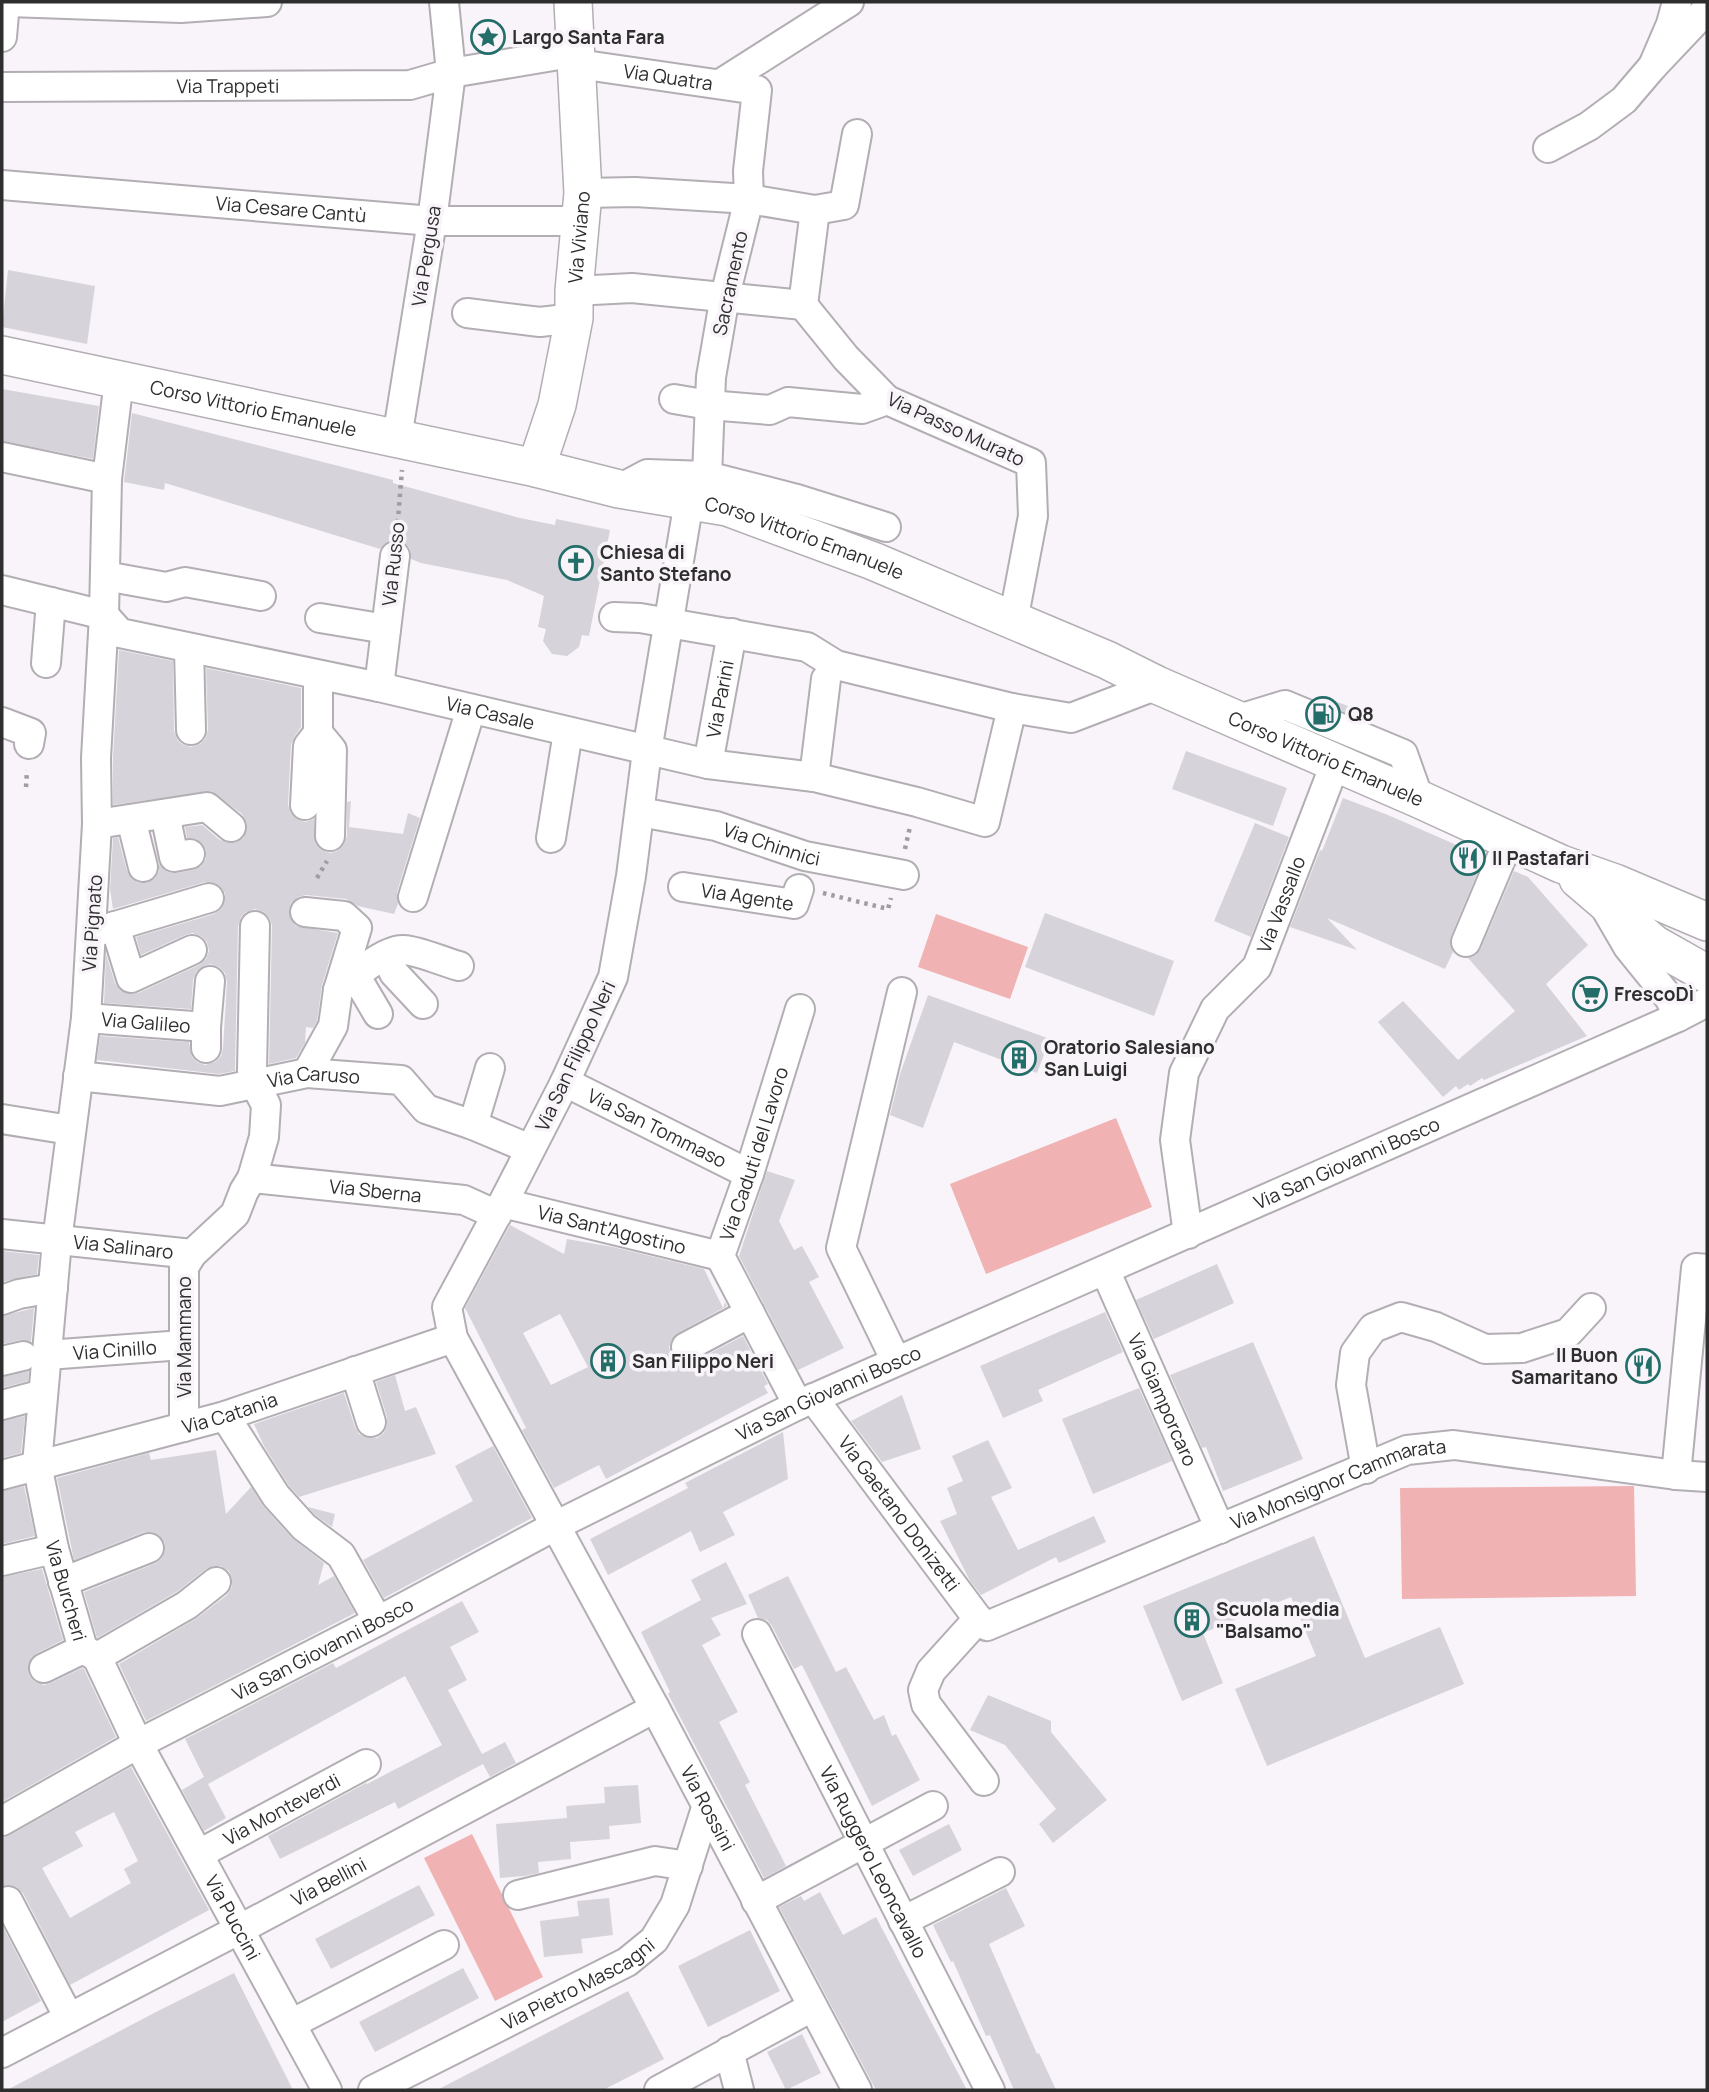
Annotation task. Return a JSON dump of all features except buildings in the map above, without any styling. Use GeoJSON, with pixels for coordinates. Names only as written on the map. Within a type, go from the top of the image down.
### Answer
{"type":"FeatureCollection","features":[{"type":"Feature","properties":{"kind":"main road","name":"Via Viviano"},"geometry":{"type":"LineString","coordinates":[[536,468],[557,405],[574,305],[582,207],[573,2]]}},
{"type":"Feature","properties":{"kind":"main road","name":"Corso Vittorio Emanuele"},"geometry":{"type":"LineString","coordinates":[[2,355],[536,468],[619,489],[698,488],[727,507],[860,556],[1107,660],[1157,685],[1561,864]]}},
{"type":"Feature","properties":{"kind":"main road"},"geometry":{"type":"LineString","coordinates":[[1561,864],[1654,944],[1707,974]]}},
{"type":"Feature","properties":{"kind":"main road"},"geometry":{"type":"LineString","coordinates":[[1561,864],[1615,883],[1707,922]]}},
{"type":"Feature","properties":{"kind":"street"},"geometry":{"type":"LineString","coordinates":[[2,37],[7,2],[181,8],[267,2]]}},
{"type":"Feature","properties":{"kind":"street","name":"Via Pergusa"},"geometry":{"type":"LineString","coordinates":[[401,439],[452,73],[444,2]]}},
{"type":"Feature","properties":{"kind":"street"},"geometry":{"type":"LineString","coordinates":[[720,84],[849,2]]}},
{"type":"Feature","properties":{"kind":"street"},"geometry":{"type":"LineString","coordinates":[[1653,66],[1671,24],[1677,2]]}},
{"type":"Feature","properties":{"kind":"street"},"geometry":{"type":"LineString","coordinates":[[1548,148],[1589,126],[1624,100],[1707,9]]}},
{"type":"Feature","properties":{"kind":"street","name":"Via Quatra"},"geometry":{"type":"LineString","coordinates":[[452,73],[577,58],[757,90]]}},
{"type":"Feature","properties":{"kind":"street","name":"Via Trappeti"},"geometry":{"type":"LineString","coordinates":[[2,87],[410,85],[452,73]]}},
{"type":"Feature","properties":{"kind":"street","name":"Sacramento"},"geometry":{"type":"LineString","coordinates":[[698,488],[711,377],[725,296],[749,199],[748,171],[757,90]]}},
{"type":"Feature","properties":{"kind":"street"},"geometry":{"type":"LineString","coordinates":[[467,313],[540,322],[574,305],[632,288],[803,305],[815,210],[844,205],[857,134]]}},
{"type":"Feature","properties":{"kind":"street","name":"Via Cesare Cantù"},"geometry":{"type":"LineString","coordinates":[[2,186],[432,221],[582,207],[635,192],[749,199],[815,210]]}},
{"type":"Feature","properties":{"kind":"street","name":"Via Passo Murato"},"geometry":{"type":"LineString","coordinates":[[803,305],[846,358],[887,400],[1031,463],[1033,516],[1013,621]]}},
{"type":"Feature","properties":{"kind":"street","name":"Via Pignato"},"geometry":{"type":"LineString","coordinates":[[37,1464],[43,1394],[24,1357],[52,1288],[86,1018],[104,929],[96,758],[104,615],[107,479],[119,380]]}},
{"type":"Feature","properties":{"kind":"street"},"geometry":{"type":"LineString","coordinates":[[674,400],[770,410],[788,402],[862,409],[887,400]]}},
{"type":"Feature","properties":{"kind":"street"},"geometry":{"type":"LineString","coordinates":[[2,457],[107,479]]}},
{"type":"Feature","properties":{"kind":"street"},"geometry":{"type":"LineString","coordinates":[[698,488],[797,499],[886,527]]}},
{"type":"Feature","properties":{"kind":"street","name":"Via San Filippo Neri"},"geometry":{"type":"LineString","coordinates":[[555,1526],[453,1338],[447,1307],[565,1082],[613,976],[631,876],[647,751],[668,623],[698,488]]}},
{"type":"Feature","properties":{"kind":"street","name":"Via Russo"},"geometry":{"type":"LineString","coordinates":[[379,687],[395,556]]}},
{"type":"Feature","properties":{"kind":"street"},"geometry":{"type":"LineString","coordinates":[[105,576],[166,587],[185,582],[261,596]]}},
{"type":"Feature","properties":{"kind":"street","name":"Via Casale"},"geometry":{"type":"LineString","coordinates":[[2,590],[104,615],[120,633],[379,687],[708,764],[814,777],[985,822],[1012,708]]}},
{"type":"Feature","properties":{"kind":"street"},"geometry":{"type":"LineString","coordinates":[[46,663],[51,602]]}},
{"type":"Feature","properties":{"kind":"street"},"geometry":{"type":"LineString","coordinates":[[614,617],[640,618],[807,647],[836,665],[1012,708],[1071,718],[1157,685]]}},
{"type":"Feature","properties":{"kind":"street"},"geometry":{"type":"LineString","coordinates":[[320,618],[386,629]]}},
{"type":"Feature","properties":{"kind":"street","name":"Via Parini"},"geometry":{"type":"LineString","coordinates":[[708,764],[732,633]]}},
{"type":"Feature","properties":{"kind":"street"},"geometry":{"type":"LineString","coordinates":[[189,648],[191,730]]}},
{"type":"Feature","properties":{"kind":"street"},"geometry":{"type":"LineString","coordinates":[[305,805],[308,746],[318,733],[318,675]]}},
{"type":"Feature","properties":{"kind":"street"},"geometry":{"type":"LineString","coordinates":[[814,777],[826,679]]}},
{"type":"Feature","properties":{"kind":"street"},"geometry":{"type":"LineString","coordinates":[[1236,720],[1285,705],[1403,754],[1419,799]]}},
{"type":"Feature","properties":{"kind":"street"},"geometry":{"type":"LineString","coordinates":[[413,897],[471,709]]}},
{"type":"Feature","properties":{"kind":"street"},"geometry":{"type":"LineString","coordinates":[[2,722],[31,733],[29,744]]}},
{"type":"Feature","properties":{"kind":"street"},"geometry":{"type":"LineString","coordinates":[[551,838],[568,732]]}},
{"type":"Feature","properties":{"kind":"street"},"geometry":{"type":"LineString","coordinates":[[318,733],[332,750],[330,847]]}},
{"type":"Feature","properties":{"kind":"street","name":"Via Vassallo"},"geometry":{"type":"LineString","coordinates":[[1188,1234],[1175,1140],[1184,1073],[1215,1009],[1257,967],[1335,764]]}},
{"type":"Feature","properties":{"kind":"street"},"geometry":{"type":"LineString","coordinates":[[97,824],[207,807],[231,827]]}},
{"type":"Feature","properties":{"kind":"street","name":"Via Chinnici"},"geometry":{"type":"LineString","coordinates":[[640,812],[716,826],[804,856],[904,864]]}},
{"type":"Feature","properties":{"kind":"street"},"geometry":{"type":"LineString","coordinates":[[165,814],[174,857],[190,854]]}},
{"type":"Feature","properties":{"kind":"street"},"geometry":{"type":"LineString","coordinates":[[131,819],[143,867]]}},
{"type":"Feature","properties":{"kind":"street"},"geometry":{"type":"LineString","coordinates":[[1466,942],[1510,840]]}},
{"type":"Feature","properties":{"kind":"street","name":"Via Agente"},"geometry":{"type":"LineString","coordinates":[[683,887],[794,904],[799,889]]}},
{"type":"Feature","properties":{"kind":"street"},"geometry":{"type":"LineString","coordinates":[[1598,897],[1628,947],[1670,999],[1678,1017],[1707,1018]]}},
{"type":"Feature","properties":{"kind":"street"},"geometry":{"type":"LineString","coordinates":[[192,950],[131,978],[104,929],[209,898]]}},
{"type":"Feature","properties":{"kind":"street"},"geometry":{"type":"LineString","coordinates":[[305,912],[344,916],[357,928],[346,983],[333,1026],[307,1073]]}},
{"type":"Feature","properties":{"kind":"street","name":"Via Mammano"},"geometry":{"type":"LineString","coordinates":[[184,1427],[184,1266],[192,1254],[235,1214],[244,1191],[253,1178],[264,1138],[261,1095],[252,1070],[255,926]]}},
{"type":"Feature","properties":{"kind":"street"},"geometry":{"type":"LineString","coordinates":[[346,983],[386,956],[402,949],[458,966]]}},
{"type":"Feature","properties":{"kind":"street"},"geometry":{"type":"LineString","coordinates":[[386,956],[394,973],[423,1004]]}},
{"type":"Feature","properties":{"kind":"street","name":"Via Galileo"},"geometry":{"type":"LineString","coordinates":[[86,1018],[206,1037],[210,981]]}},
{"type":"Feature","properties":{"kind":"street"},"geometry":{"type":"LineString","coordinates":[[346,983],[379,1014]]}},
{"type":"Feature","properties":{"kind":"street"},"geometry":{"type":"LineString","coordinates":[[896,1361],[841,1248],[902,992]]}},
{"type":"Feature","properties":{"kind":"street","name":"Via San Giovanni Bosco"},"geometry":{"type":"LineString","coordinates":[[2,1821],[138,1744],[378,1621],[555,1526],[805,1401],[1188,1234],[1707,1002]]}},
{"type":"Feature","properties":{"kind":"street","name":"Via Caduti del Lavoro"},"geometry":{"type":"LineString","coordinates":[[800,1009],[749,1174],[720,1256],[750,1313],[805,1401]]}},
{"type":"Feature","properties":{"kind":"street"},"geometry":{"type":"LineString","coordinates":[[473,1125],[490,1068]]}},
{"type":"Feature","properties":{"kind":"street","name":"Via Caruso"},"geometry":{"type":"LineString","coordinates":[[78,1076],[261,1095],[307,1073],[401,1080],[425,1110],[473,1125],[530,1149]]}},
{"type":"Feature","properties":{"kind":"street","name":"Via San Tommaso"},"geometry":{"type":"LineString","coordinates":[[565,1082],[749,1174]]}},
{"type":"Feature","properties":{"kind":"street"},"geometry":{"type":"LineString","coordinates":[[2,1119],[70,1129]]}},
{"type":"Feature","properties":{"kind":"street","name":"Via Sberna"},"geometry":{"type":"LineString","coordinates":[[253,1178],[464,1200],[500,1209]]}},
{"type":"Feature","properties":{"kind":"street","name":"Via Sant'Agostino"},"geometry":{"type":"LineString","coordinates":[[500,1209],[720,1256]]}},
{"type":"Feature","properties":{"kind":"street","name":"Via Salinaro"},"geometry":{"type":"LineString","coordinates":[[2,1234],[192,1254]]}},
{"type":"Feature","properties":{"kind":"street"},"geometry":{"type":"LineString","coordinates":[[1676,1475],[1696,1268],[1707,1269]]}},
{"type":"Feature","properties":{"kind":"street","name":"Via Giamporcaro"},"geometry":{"type":"LineString","coordinates":[[1105,1270],[1220,1530]]}},
{"type":"Feature","properties":{"kind":"street"},"geometry":{"type":"LineString","coordinates":[[2,1300],[52,1288]]}},
{"type":"Feature","properties":{"kind":"street"},"geometry":{"type":"LineString","coordinates":[[1366,1469],[1351,1385],[1355,1353],[1373,1328],[1401,1317],[1436,1327],[1485,1349],[1522,1348],[1568,1333],[1591,1308]]}},
{"type":"Feature","properties":{"kind":"street"},"geometry":{"type":"LineString","coordinates":[[686,1347],[750,1313]]}},
{"type":"Feature","properties":{"kind":"street","name":"Via Catania"},"geometry":{"type":"LineString","coordinates":[[2,1475],[225,1416],[453,1338]]}},
{"type":"Feature","properties":{"kind":"street","name":"Via Cinillo"},"geometry":{"type":"LineString","coordinates":[[24,1357],[183,1345]]}},
{"type":"Feature","properties":{"kind":"street"},"geometry":{"type":"LineString","coordinates":[[355,1371],[371,1422]]}},
{"type":"Feature","properties":{"kind":"street"},"geometry":{"type":"LineString","coordinates":[[2,1405],[43,1394]]}},
{"type":"Feature","properties":{"kind":"street","name":"Via Gaetano Donizetti"},"geometry":{"type":"LineString","coordinates":[[805,1401],[983,1622]]}},
{"type":"Feature","properties":{"kind":"street"},"geometry":{"type":"LineString","coordinates":[[225,1416],[276,1496],[304,1527],[341,1555],[378,1621]]}},
{"type":"Feature","properties":{"kind":"street","name":"Via Monsignor Cammarata"},"geometry":{"type":"LineString","coordinates":[[983,1622],[1220,1530],[1407,1450],[1454,1445],[1707,1477]]}},
{"type":"Feature","properties":{"kind":"street","name":"Via Burcheri"},"geometry":{"type":"LineString","coordinates":[[37,1464],[63,1582],[90,1653],[138,1744]]}},
{"type":"Feature","properties":{"kind":"street","name":"Via Rossini"},"geometry":{"type":"LineString","coordinates":[[555,1526],[857,2090]]}},
{"type":"Feature","properties":{"kind":"street"},"geometry":{"type":"LineString","coordinates":[[63,1582],[149,1548]]}},
{"type":"Feature","properties":{"kind":"street"},"geometry":{"type":"LineString","coordinates":[[2,1561],[54,1549]]}},
{"type":"Feature","properties":{"kind":"street"},"geometry":{"type":"LineString","coordinates":[[44,1668],[90,1653],[187,1605],[216,1582]]}},
{"type":"Feature","properties":{"kind":"street"},"geometry":{"type":"LineString","coordinates":[[983,1622],[931,1671],[923,1690],[926,1704],[984,1781]]}},
{"type":"Feature","properties":{"kind":"street","name":"Via Ruggero Leoncavallo"},"geometry":{"type":"LineString","coordinates":[[757,1634],[990,2090]]}},
{"type":"Feature","properties":{"kind":"street","name":"Via Bellini"},"geometry":{"type":"LineString","coordinates":[[2,2053],[654,1708]]}},
{"type":"Feature","properties":{"kind":"street","name":"Via Puccini"},"geometry":{"type":"LineString","coordinates":[[138,1744],[327,2090]]}},
{"type":"Feature","properties":{"kind":"street","name":"Via Monteverdi"},"geometry":{"type":"LineString","coordinates":[[199,1854],[366,1765]]}},
{"type":"Feature","properties":{"kind":"street"},"geometry":{"type":"LineString","coordinates":[[756,1900],[933,1807]]}},
{"type":"Feature","properties":{"kind":"street","name":"Via Pietro Mascagni"},"geometry":{"type":"LineString","coordinates":[[373,2090],[627,1962],[654,1940],[675,1905],[706,1808]]}},
{"type":"Feature","properties":{"kind":"street"},"geometry":{"type":"LineString","coordinates":[[518,1895],[655,1861],[688,1866]]}},
{"type":"Feature","properties":{"kind":"street"},"geometry":{"type":"LineString","coordinates":[[904,1921],[1000,1872]]}},
{"type":"Feature","properties":{"kind":"street"},"geometry":{"type":"LineString","coordinates":[[8,1901],[69,2018]]}},
{"type":"Feature","properties":{"kind":"street"},"geometry":{"type":"LineString","coordinates":[[291,2024],[444,1945]]}},
{"type":"Feature","properties":{"kind":"street"},"geometry":{"type":"LineString","coordinates":[[659,2090],[812,2007]]}},
{"type":"Feature","properties":{"kind":"street"},"geometry":{"type":"LineString","coordinates":[[729,2051],[739,2090]]}},
{"type":"Feature","properties":{"kind":"path","name":"Via Russo"},"geometry":{"type":"LineString","coordinates":[[395,556],[401,439]]}},
{"type":"Feature","properties":{"kind":"path"},"geometry":{"type":"LineString","coordinates":[[904,864],[917,802]]}},
{"type":"Feature","properties":{"kind":"path"},"geometry":{"type":"LineString","coordinates":[[317,878],[330,847]]}},
{"type":"Feature","properties":{"kind":"path"},"geometry":{"type":"LineString","coordinates":[[850,899],[888,909]]}},
{"type":"Feature","properties":{"kind":"shaded area"},"geometry":{"type":"Polygon","coordinates":[[[936,914],[1028,947],[1010,999],[918,967],[936,914]]]}},
{"type":"Feature","properties":{"kind":"shaded area"},"geometry":{"type":"Polygon","coordinates":[[[1116,1118],[1152,1207],[986,1274],[950,1184],[1116,1118]]]}},
{"type":"Feature","properties":{"kind":"shaded area"},"geometry":{"type":"Polygon","coordinates":[[[1634,1486],[1636,1596],[1402,1599],[1400,1488],[1634,1486]]]}},
{"type":"Feature","properties":{"kind":"shaded area"},"geometry":{"type":"Polygon","coordinates":[[[472,1834],[543,1977],[495,2001],[424,1858],[472,1834]]]}},
{"type":"Feature","properties":{"kind":"place","name":"Largo Santa Fara"},"geometry":{"type":"Point","coordinates":[488,37]}},
{"type":"Feature","properties":{"kind":"place","name":"Chiesa di Santo Stefano"},"geometry":{"type":"Point","coordinates":[576,563]}},
{"type":"Feature","properties":{"kind":"place","name":"Q8"},"geometry":{"type":"Point","coordinates":[1323,714]}},
{"type":"Feature","properties":{"kind":"place","name":"Il Pastafari"},"geometry":{"type":"Point","coordinates":[1468,858]}},
{"type":"Feature","properties":{"kind":"place","name":"FrescoDì"},"geometry":{"type":"Point","coordinates":[1590,994]}},
{"type":"Feature","properties":{"kind":"place","name":"Oratorio Salesiano San Luigi"},"geometry":{"type":"Point","coordinates":[1019,1058]}},
{"type":"Feature","properties":{"kind":"place","name":"San Filippo Neri"},"geometry":{"type":"Point","coordinates":[608,1361]}},
{"type":"Feature","properties":{"kind":"place","name":"Il Buon Samaritano"},"geometry":{"type":"Point","coordinates":[1643,1366]}},
{"type":"Feature","properties":{"kind":"place","name":"Scuola media \"Balsamo\""},"geometry":{"type":"Point","coordinates":[1192,1620]}}]}
